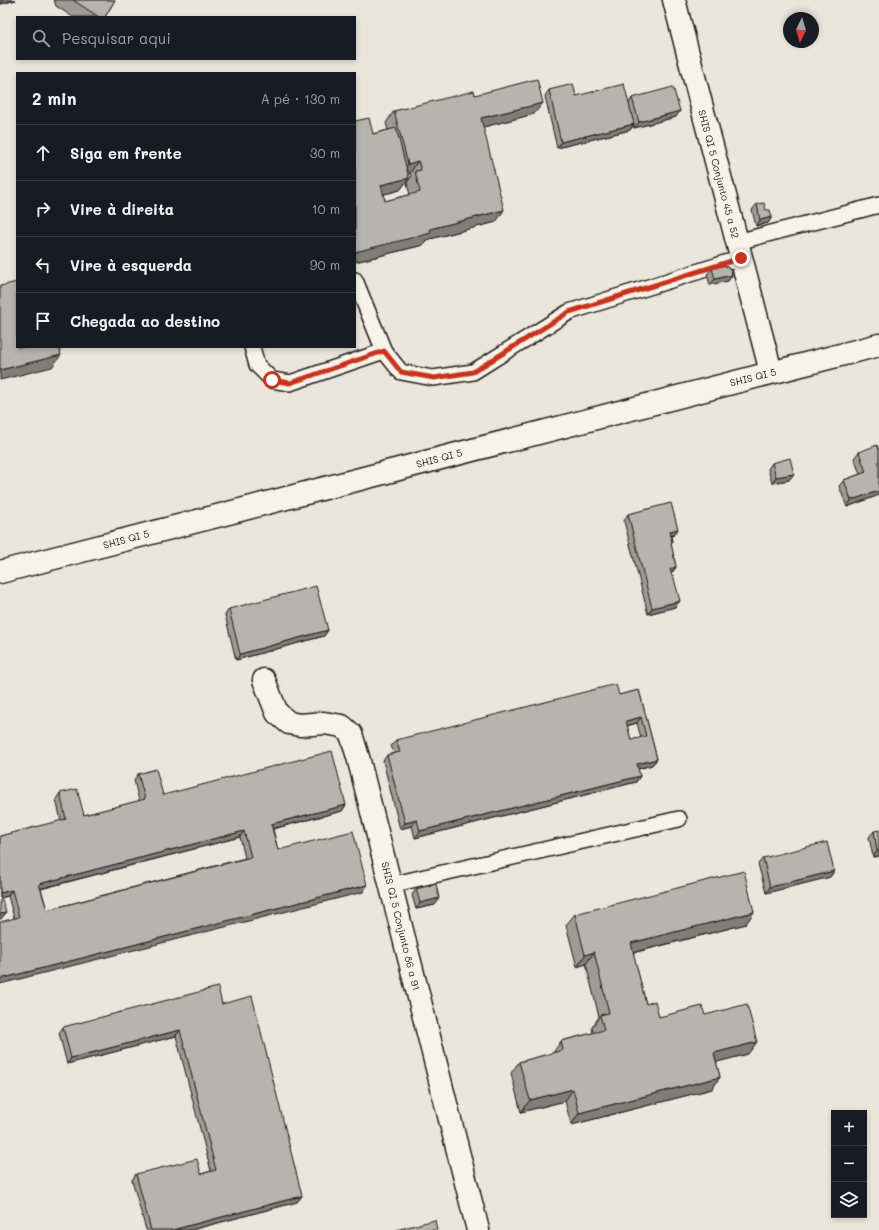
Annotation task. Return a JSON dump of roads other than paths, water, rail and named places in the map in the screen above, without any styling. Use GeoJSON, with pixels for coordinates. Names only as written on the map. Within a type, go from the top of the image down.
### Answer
{"type":"FeatureCollection","features":[{"type":"Feature","properties":{"kind":"street","name":"SHIS QI 5 Conjunto 45 a 52"},"geometry":{"type":"LineString","coordinates":[[674,0],[771,372]]}},
{"type":"Feature","properties":{"kind":"street","name":"SHIS QI 5"},"geometry":{"type":"LineString","coordinates":[[0,572],[879,344]]}},
{"type":"Feature","properties":{"kind":"street","name":"SHIS QI 5 Conjunto 86 a 91"},"geometry":{"type":"LineString","coordinates":[[264,680],[277,713],[289,723],[300,725],[324,723],[342,726],[351,734],[478,1230]]}},
{"type":"Feature","properties":{"kind":"lane"},"geometry":{"type":"LineString","coordinates":[[356,282],[384,351],[401,372],[434,378],[473,372],[569,312],[739,250],[879,205]]}},
{"type":"Feature","properties":{"kind":"lane"},"geometry":{"type":"LineString","coordinates":[[252,348],[257,365],[272,380],[290,383],[384,351]]}},
{"type":"Feature","properties":{"kind":"lane"},"geometry":{"type":"LineString","coordinates":[[390,885],[679,819]]}}]}
